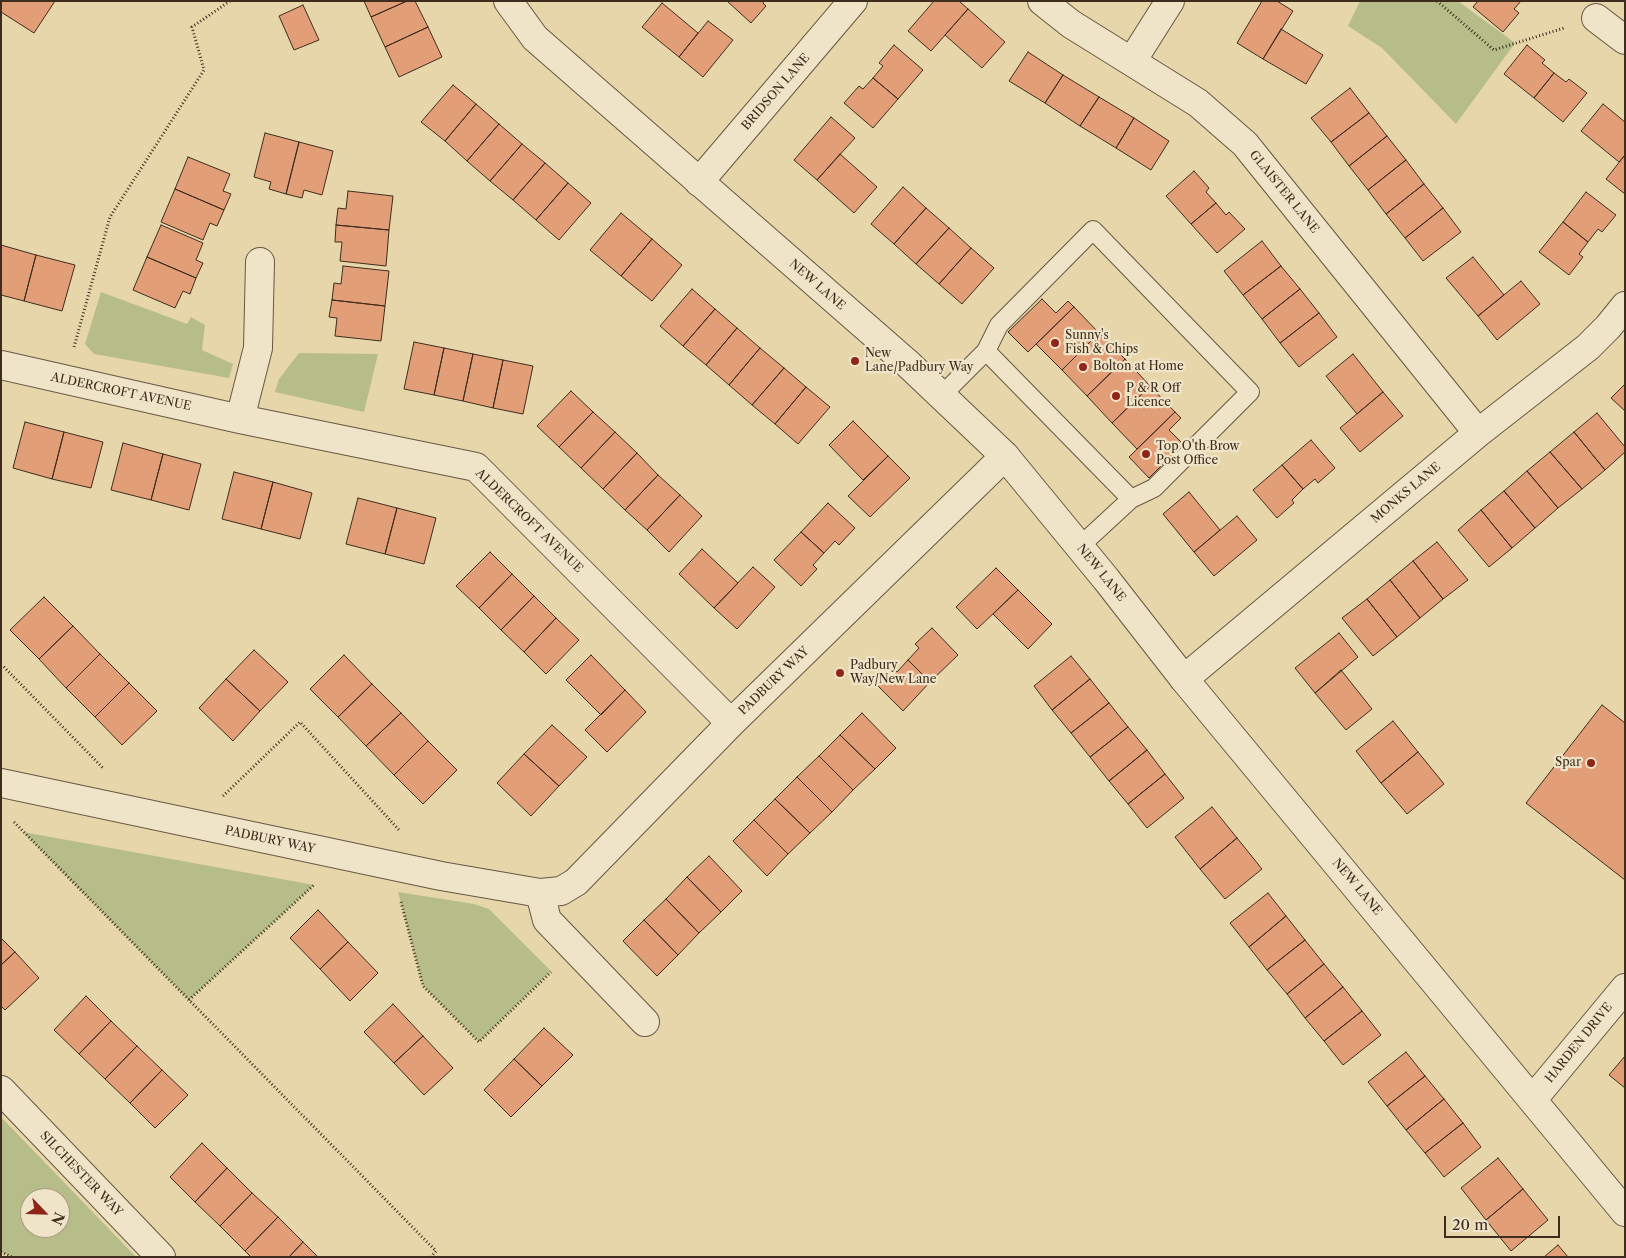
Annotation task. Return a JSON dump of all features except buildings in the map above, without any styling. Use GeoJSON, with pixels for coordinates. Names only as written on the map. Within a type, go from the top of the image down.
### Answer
{"type":"FeatureCollection","features":[{"type":"Feature","properties":{"kind":"street","name":"NEW LANE"},"geometry":{"type":"LineString","coordinates":[[508,1],[535,38],[906,362],[1005,456],[1184,679],[1625,1212]]}},
{"type":"Feature","properties":{"kind":"street","name":"BRIDSON LANE"},"geometry":{"type":"LineString","coordinates":[[699,182],[853,1]]}},
{"type":"Feature","properties":{"kind":"street","name":"GLAISTER LANE"},"geometry":{"type":"LineString","coordinates":[[1042,1],[1071,24],[1198,103],[1245,144],[1478,433]]}},
{"type":"Feature","properties":{"kind":"street"},"geometry":{"type":"LineString","coordinates":[[1132,61],[1170,1]]}},
{"type":"Feature","properties":{"kind":"street"},"geometry":{"type":"LineString","coordinates":[[1596,18],[1625,40]]}},
{"type":"Feature","properties":{"kind":"street"},"geometry":{"type":"LineString","coordinates":[[240,418],[258,348],[260,262]]}},
{"type":"Feature","properties":{"kind":"street","name":"MONKS LANE"},"geometry":{"type":"LineString","coordinates":[[1184,679],[1478,433],[1588,347],[1608,328],[1625,306]]}},
{"type":"Feature","properties":{"kind":"street","name":"ALDERCROFT AVENUE"},"geometry":{"type":"LineString","coordinates":[[1,365],[240,418],[476,467],[731,722]]}},
{"type":"Feature","properties":{"kind":"street","name":"PADBURY WAY"},"geometry":{"type":"LineString","coordinates":[[1,783],[441,876],[540,892],[561,891],[576,882],[731,722],[1005,456]]}},
{"type":"Feature","properties":{"kind":"street"},"geometry":{"type":"LineString","coordinates":[[540,892],[547,920],[645,1022]]}},
{"type":"Feature","properties":{"kind":"street","name":"HARDEN DRIVE"},"geometry":{"type":"LineString","coordinates":[[1533,1099],[1625,988]]}},
{"type":"Feature","properties":{"kind":"street","name":"SILCHESTER WAY"},"geometry":{"type":"LineString","coordinates":[[1,1090],[161,1257]]}},
{"type":"Feature","properties":{"kind":"lane"},"geometry":{"type":"LineString","coordinates":[[941,396],[986,351],[999,325],[1093,230],[1250,392],[1154,488],[1131,499],[1079,547]]}},
{"type":"Feature","properties":{"kind":"lane"},"geometry":{"type":"LineString","coordinates":[[986,351],[1131,499]]}},
{"type":"Feature","properties":{"kind":"path"},"geometry":{"type":"LineString","coordinates":[[65,380],[110,217],[204,70],[192,27],[230,1]]}},
{"type":"Feature","properties":{"kind":"path"},"geometry":{"type":"LineString","coordinates":[[1437,1],[1494,50],[1596,18]]}},
{"type":"Feature","properties":{"kind":"path"},"geometry":{"type":"LineString","coordinates":[[1,665],[105,771]]}},
{"type":"Feature","properties":{"kind":"path"},"geometry":{"type":"LineString","coordinates":[[194,824],[300,722],[400,832]]}},
{"type":"Feature","properties":{"kind":"path"},"geometry":{"type":"LineString","coordinates":[[12,821],[436,1251],[430,1257]]}},
{"type":"Feature","properties":{"kind":"path"},"geometry":{"type":"LineString","coordinates":[[189,1000],[346,856]]}},
{"type":"Feature","properties":{"kind":"path"},"geometry":{"type":"LineString","coordinates":[[391,865],[424,986],[479,1042],[573,947]]}},
{"type":"Feature","properties":{"kind":"path"},"geometry":{"type":"LineString","coordinates":[[1,1252],[12,1257]]}},
{"type":"Feature","properties":{"kind":"green space"},"geometry":{"type":"Polygon","coordinates":[[[1360,1],[1458,1],[1515,43],[1456,124],[1382,48],[1348,26],[1360,1]]]}},
{"type":"Feature","properties":{"kind":"green space"},"geometry":{"type":"Polygon","coordinates":[[[101,292],[187,324],[191,317],[205,325],[202,350],[233,364],[229,378],[94,354],[85,344],[101,292]]]}},
{"type":"Feature","properties":{"kind":"green space"},"geometry":{"type":"Polygon","coordinates":[[[299,353],[378,354],[364,412],[275,392],[279,379],[299,353]]]}},
{"type":"Feature","properties":{"kind":"green space"},"geometry":{"type":"Polygon","coordinates":[[[23,832],[314,885],[189,1000],[23,832]]]}},
{"type":"Feature","properties":{"kind":"green space"},"geometry":{"type":"Polygon","coordinates":[[[398,892],[474,904],[489,909],[551,971],[479,1042],[423,986],[398,892]]]}},
{"type":"Feature","properties":{"kind":"green space"},"geometry":{"type":"Polygon","coordinates":[[[1,1117],[69,1188],[20,1188],[20,1238],[70,1238],[70,1189],[136,1257],[12,1257],[1,1252],[1,1117]]]}},
{"type":"Feature","properties":{"kind":"place","name":"Sunny's Fish & Chips"},"geometry":{"type":"Point","coordinates":[1055,343]}},
{"type":"Feature","properties":{"kind":"place","name":"New Lane/Padbury Way"},"geometry":{"type":"Point","coordinates":[855,361]}},
{"type":"Feature","properties":{"kind":"place","name":"Bolton at Home"},"geometry":{"type":"Point","coordinates":[1083,367]}},
{"type":"Feature","properties":{"kind":"place","name":"P & R Off Licence"},"geometry":{"type":"Point","coordinates":[1116,396]}},
{"type":"Feature","properties":{"kind":"place","name":"Top O'th Brow Post Office"},"geometry":{"type":"Point","coordinates":[1146,454]}},
{"type":"Feature","properties":{"kind":"place","name":"Padbury Way/New Lane"},"geometry":{"type":"Point","coordinates":[840,673]}},
{"type":"Feature","properties":{"kind":"place","name":"Spar"},"geometry":{"type":"Point","coordinates":[1591,763]}}]}
